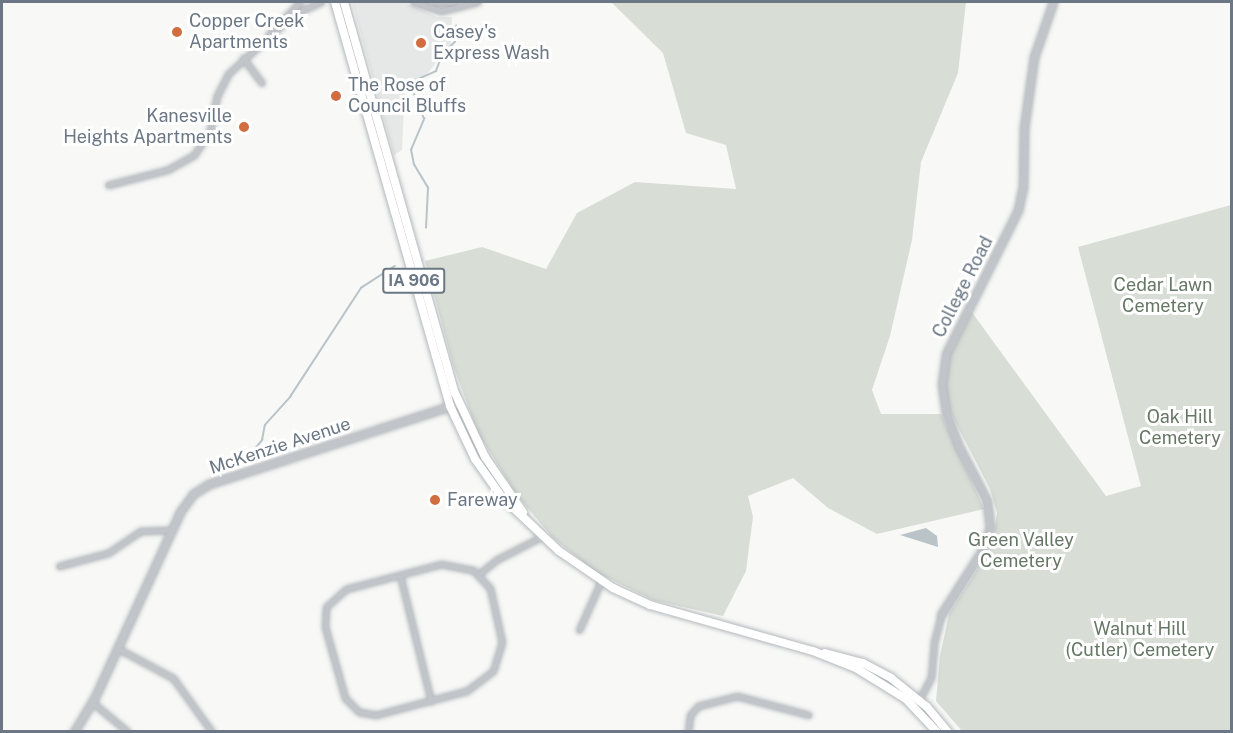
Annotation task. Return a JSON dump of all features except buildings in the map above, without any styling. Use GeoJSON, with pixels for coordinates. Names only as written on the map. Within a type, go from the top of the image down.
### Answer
{"type":"FeatureCollection","features":[{"type":"Feature","properties":{"kind":"main road","name":"IA 906"},"geometry":{"type":"LineString","coordinates":[[334,2],[450,406],[484,473],[510,506],[543,536],[601,581],[650,605],[813,651],[870,676],[916,703],[948,732]]}},
{"type":"Feature","properties":{"kind":"main road","name":"IA 906"},"geometry":{"type":"LineString","coordinates":[[344,2],[459,403],[485,457],[543,536]]}},
{"type":"Feature","properties":{"kind":"main road","name":"IA 906"},"geometry":{"type":"LineString","coordinates":[[916,703],[937,732]]}},
{"type":"Feature","properties":{"kind":"street"},"geometry":{"type":"LineString","coordinates":[[108,185],[167,170],[194,155],[210,131],[222,83],[243,58],[300,2]]}},
{"type":"Feature","properties":{"kind":"street"},"geometry":{"type":"LineString","coordinates":[[268,35],[300,9],[321,2]]}},
{"type":"Feature","properties":{"kind":"street"},"geometry":{"type":"LineString","coordinates":[[413,2],[441,11],[477,2]]}},
{"type":"Feature","properties":{"kind":"street"},"geometry":{"type":"LineString","coordinates":[[430,2],[454,2]]}},
{"type":"Feature","properties":{"kind":"street","name":"College Road"},"geometry":{"type":"LineString","coordinates":[[916,703],[931,678],[935,632],[941,615],[983,549],[990,527],[987,501],[959,447],[946,413],[942,384],[945,360],[954,332],[1018,210],[1023,186],[1024,128],[1034,57],[1053,2]]}},
{"type":"Feature","properties":{"kind":"street"},"geometry":{"type":"LineString","coordinates":[[243,58],[262,83]]}},
{"type":"Feature","properties":{"kind":"street","name":"McKenzie Avenue"},"geometry":{"type":"LineString","coordinates":[[74,732],[92,702],[186,502],[209,484],[459,403]]}},
{"type":"Feature","properties":{"kind":"street"},"geometry":{"type":"LineString","coordinates":[[59,566],[108,553],[141,531],[171,530]]}},
{"type":"Feature","properties":{"kind":"street"},"geometry":{"type":"LineString","coordinates":[[479,574],[496,560],[543,536]]}},
{"type":"Feature","properties":{"kind":"street"},"geometry":{"type":"LineString","coordinates":[[454,564],[479,574],[491,591],[502,642],[493,671],[475,687],[430,701],[376,715],[354,710],[345,698],[325,627],[326,607],[340,591],[400,574],[454,564]]}},
{"type":"Feature","properties":{"kind":"street"},"geometry":{"type":"LineString","coordinates":[[400,574],[430,701]]}},
{"type":"Feature","properties":{"kind":"street"},"geometry":{"type":"LineString","coordinates":[[579,630],[601,581]]}},
{"type":"Feature","properties":{"kind":"street"},"geometry":{"type":"LineString","coordinates":[[117,648],[173,678],[212,732]]}},
{"type":"Feature","properties":{"kind":"street"},"geometry":{"type":"LineString","coordinates":[[688,732],[690,715],[698,706],[737,696],[809,715]]}},
{"type":"Feature","properties":{"kind":"street"},"geometry":{"type":"LineString","coordinates":[[92,702],[128,732]]}},
{"type":"Feature","properties":{"kind":"shaded area"},"geometry":{"type":"Polygon","coordinates":[[[352,2],[404,2],[437,17],[452,17],[451,43],[428,73],[405,85],[402,150],[394,155],[352,2]]]}},
{"type":"Feature","properties":{"kind":"shaded area"},"geometry":{"type":"Polygon","coordinates":[[[926,528],[937,536],[938,547],[900,535],[926,528]]]}},
{"type":"Feature","properties":{"kind":"green space"},"geometry":{"type":"Polygon","coordinates":[[[611,2],[966,2],[958,73],[921,162],[912,240],[890,336],[872,390],[881,414],[941,414],[984,509],[877,534],[828,508],[793,478],[748,496],[753,517],[746,571],[723,616],[653,600],[596,572],[553,538],[516,494],[478,433],[453,365],[425,261],[482,247],[546,269],[577,213],[635,182],[736,189],[726,145],[686,133],[663,53],[611,2]]]}},
{"type":"Feature","properties":{"kind":"green space"},"geometry":{"type":"Polygon","coordinates":[[[1231,205],[1231,731],[962,731],[936,701],[940,656],[949,614],[992,546],[997,513],[990,489],[943,398],[950,343],[968,307],[1106,496],[1141,486],[1078,247],[1231,205]]]}},
{"type":"Feature","properties":{"kind":"waterway"},"geometry":{"type":"LineString","coordinates":[[426,228],[428,188],[414,165],[411,150],[424,119],[412,89],[416,80],[436,71],[443,53],[455,42],[456,26]]}},
{"type":"Feature","properties":{"kind":"waterway"},"geometry":{"type":"LineString","coordinates":[[246,460],[262,440],[265,425],[290,397],[361,288],[395,266]]}},
{"type":"Feature","properties":{"kind":"place","name":"Copper Creek Apartments"},"geometry":{"type":"Point","coordinates":[177,32]}},
{"type":"Feature","properties":{"kind":"place","name":"Casey's Express Wash"},"geometry":{"type":"Point","coordinates":[421,43]}},
{"type":"Feature","properties":{"kind":"place","name":"The Rose of Council Bluffs"},"geometry":{"type":"Point","coordinates":[336,96]}},
{"type":"Feature","properties":{"kind":"place","name":"Kanesville Heights Apartments"},"geometry":{"type":"Point","coordinates":[244,127]}},
{"type":"Feature","properties":{"kind":"place","name":"Fareway"},"geometry":{"type":"Point","coordinates":[435,500]}},
{"type":"Feature","properties":{"kind":"park label","name":"Cedar Lawn Cemetery"},"geometry":{"type":"Point","coordinates":[1163,296]}},
{"type":"Feature","properties":{"kind":"park label","name":"Oak Hill Cemetery"},"geometry":{"type":"Point","coordinates":[1180,428]}},
{"type":"Feature","properties":{"kind":"park label","name":"Green Valley Cemetery"},"geometry":{"type":"Point","coordinates":[1021,551]}},
{"type":"Feature","properties":{"kind":"park label","name":"Walnut Hill (Cutler) Cemetery"},"geometry":{"type":"Point","coordinates":[1140,640]}}]}
